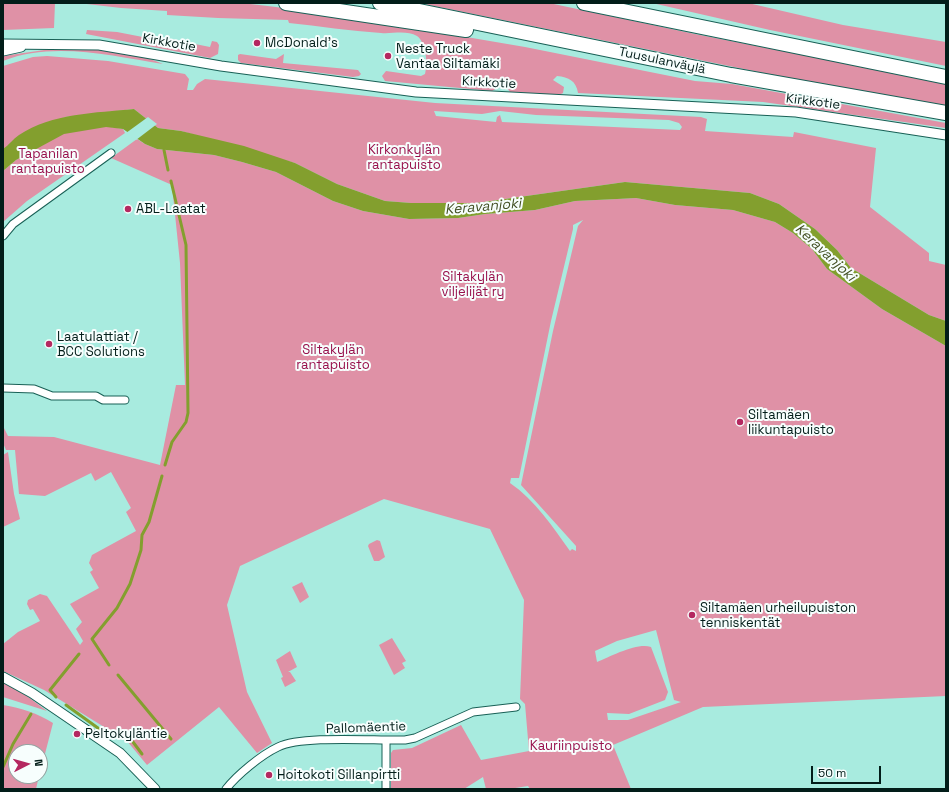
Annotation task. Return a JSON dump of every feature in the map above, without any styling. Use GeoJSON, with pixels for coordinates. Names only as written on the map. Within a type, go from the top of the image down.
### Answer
{"type":"FeatureCollection","features":[{"type":"Feature","properties":{"kind":"highway"},"geometry":{"type":"LineString","coordinates":[[286,3],[470,30],[522,32]]}},
{"type":"Feature","properties":{"kind":"highway","name":"Tuusulanväylä"},"geometry":{"type":"LineString","coordinates":[[380,3],[731,75],[946,113]]}},
{"type":"Feature","properties":{"kind":"highway"},"geometry":{"type":"LineString","coordinates":[[584,3],[946,77]]}},
{"type":"Feature","properties":{"kind":"highway"},"geometry":{"type":"LineString","coordinates":[[612,3],[645,16]]}},
{"type":"Feature","properties":{"kind":"street","name":"Kirkkotie"},"geometry":{"type":"LineString","coordinates":[[3,44],[100,46],[221,66],[416,92],[796,112],[946,135]]}},
{"type":"Feature","properties":{"kind":"street","name":"Kirkkotie"},"geometry":{"type":"LineString","coordinates":[[3,51],[32,44]]}},
{"type":"Feature","properties":{"kind":"street"},"geometry":{"type":"LineString","coordinates":[[3,236],[13,224],[111,153]]}},
{"type":"Feature","properties":{"kind":"street"},"geometry":{"type":"LineString","coordinates":[[3,388],[34,389],[52,396],[96,396],[103,400],[125,400]]}},
{"type":"Feature","properties":{"kind":"street"},"geometry":{"type":"LineString","coordinates":[[3,677],[32,693],[120,753],[156,789]]}},
{"type":"Feature","properties":{"kind":"street","name":"Pallomäentie"},"geometry":{"type":"LineString","coordinates":[[226,789],[257,761],[278,747],[302,742],[386,741],[415,738],[473,712],[516,707]]}},
{"type":"Feature","properties":{"kind":"street"},"geometry":{"type":"LineString","coordinates":[[386,741],[386,789]]}},
{"type":"Feature","properties":{"kind":"green space"},"geometry":{"type":"Polygon","coordinates":[[[3,3],[55,3],[54,28],[3,30],[3,3]]]}},
{"type":"Feature","properties":{"kind":"green space"},"geometry":{"type":"Polygon","coordinates":[[[78,3],[242,3],[276,7],[390,24],[525,47],[695,81],[732,84],[946,123],[946,128],[763,102],[578,93],[576,85],[571,80],[565,77],[557,76],[553,80],[564,87],[563,93],[559,95],[510,92],[507,88],[501,86],[492,91],[385,81],[382,76],[386,71],[421,76],[425,74],[426,54],[420,39],[417,36],[409,33],[369,32],[289,23],[288,20],[167,15],[167,11],[78,3]]]}},
{"type":"Feature","properties":{"kind":"green space"},"geometry":{"type":"Polygon","coordinates":[[[419,3],[549,3],[695,34],[946,83],[946,106],[793,79],[419,3]]]}},
{"type":"Feature","properties":{"kind":"green space"},"geometry":{"type":"Polygon","coordinates":[[[652,3],[748,3],[843,25],[946,42],[946,66],[770,30],[652,3]]]}},
{"type":"Feature","properties":{"kind":"green space"},"geometry":{"type":"Polygon","coordinates":[[[87,30],[117,32],[153,39],[165,38],[210,47],[212,41],[217,42],[219,45],[218,54],[210,58],[86,34],[87,30]]]}},
{"type":"Feature","properties":{"kind":"green space"},"geometry":{"type":"Polygon","coordinates":[[[58,48],[112,51],[151,59],[163,64],[103,54],[62,51],[22,55],[3,61],[3,56],[58,48]]]}},
{"type":"Feature","properties":{"kind":"green space"},"geometry":{"type":"Polygon","coordinates":[[[240,54],[276,59],[284,54],[283,63],[358,70],[361,74],[353,77],[241,63],[238,60],[238,55],[240,54]]]}},
{"type":"Feature","properties":{"kind":"green space","name":"Kirkonkylän rantapuisto"},"geometry":{"type":"Polygon","coordinates":[[[47,56],[108,61],[185,74],[189,79],[187,90],[193,90],[197,84],[205,79],[435,103],[701,117],[707,119],[705,131],[793,137],[794,132],[876,148],[870,207],[929,253],[929,261],[946,265],[946,321],[929,315],[851,268],[837,250],[815,229],[779,204],[750,193],[625,182],[477,203],[411,203],[385,201],[337,184],[295,163],[181,131],[158,128],[134,109],[65,117],[3,149],[3,66],[33,57],[47,56]],[[434,111],[436,116],[496,122],[497,117],[500,115],[502,122],[680,130],[682,127],[679,123],[669,120],[536,115],[500,111],[482,114],[434,111]]]}},
{"type":"Feature","properties":{"kind":"green space","name":"Tapanilan rantapuisto"},"geometry":{"type":"Polygon","coordinates":[[[106,126],[123,129],[125,133],[27,201],[3,222],[3,171],[16,160],[58,134],[106,126]]]}},
{"type":"Feature","properties":{"kind":"green space"},"geometry":{"type":"Polygon","coordinates":[[[137,139],[157,149],[214,155],[276,172],[333,201],[363,211],[409,219],[458,218],[535,210],[575,201],[636,198],[675,205],[733,210],[775,222],[793,233],[812,249],[827,269],[882,309],[946,346],[946,696],[703,707],[613,745],[631,789],[530,789],[528,786],[509,789],[486,789],[483,777],[464,789],[391,789],[391,753],[393,750],[412,748],[461,725],[481,760],[529,751],[525,704],[520,699],[524,600],[490,529],[384,499],[240,566],[227,605],[247,692],[272,743],[257,753],[219,707],[147,765],[127,741],[44,690],[3,671],[3,644],[18,632],[40,621],[33,609],[30,610],[27,604],[28,600],[40,594],[47,596],[80,645],[83,641],[76,629],[82,622],[70,604],[99,588],[90,572],[93,570],[89,563],[92,555],[136,531],[126,512],[131,508],[111,472],[95,481],[91,473],[45,496],[19,494],[15,450],[6,450],[3,443],[3,426],[8,436],[54,437],[160,465],[176,385],[185,385],[180,263],[172,185],[111,158],[137,139]],[[583,220],[573,225],[551,321],[519,478],[511,478],[510,483],[528,497],[550,523],[570,551],[572,549],[576,551],[576,546],[521,485],[553,331],[578,226],[583,220]],[[656,630],[617,641],[595,651],[597,662],[617,653],[639,646],[651,647],[668,692],[665,700],[629,714],[607,713],[608,720],[628,720],[681,702],[674,700],[656,630]]]}},
{"type":"Feature","properties":{"kind":"green space"},"geometry":{"type":"Polygon","coordinates":[[[8,452],[14,494],[20,519],[3,527],[3,455],[8,452]]]}},
{"type":"Feature","properties":{"kind":"green space"},"geometry":{"type":"Polygon","coordinates":[[[377,540],[380,541],[385,557],[379,561],[374,561],[368,546],[377,540]]]}},
{"type":"Feature","properties":{"kind":"green space"},"geometry":{"type":"Polygon","coordinates":[[[302,582],[309,597],[300,603],[292,587],[302,582]]]}},
{"type":"Feature","properties":{"kind":"green space"},"geometry":{"type":"Polygon","coordinates":[[[392,638],[406,661],[402,663],[405,668],[394,675],[379,645],[392,638]]]}},
{"type":"Feature","properties":{"kind":"green space"},"geometry":{"type":"Polygon","coordinates":[[[290,651],[297,667],[288,672],[290,672],[296,681],[285,687],[281,678],[283,677],[276,660],[290,651]]]}},
{"type":"Feature","properties":{"kind":"green space"},"geometry":{"type":"Polygon","coordinates":[[[3,682],[27,696],[47,711],[3,697],[3,682]]]}},
{"type":"Feature","properties":{"kind":"green space"},"geometry":{"type":"Polygon","coordinates":[[[3,705],[29,711],[53,723],[48,744],[8,744],[8,784],[37,784],[36,789],[3,789],[3,705]]]}},
{"type":"Feature","properties":{"kind":"water","name":"Keravanjoki"},"geometry":{"type":"Polygon","coordinates":[[[134,109],[158,128],[181,131],[244,146],[295,163],[337,184],[385,201],[411,203],[477,203],[625,182],[750,193],[779,204],[815,229],[837,250],[851,268],[929,315],[946,321],[946,346],[882,309],[827,269],[812,249],[793,233],[775,222],[733,210],[675,205],[636,198],[575,201],[535,210],[458,218],[409,219],[363,211],[333,201],[276,172],[214,155],[157,149],[145,144],[123,129],[106,127],[64,134],[16,160],[3,171],[3,149],[17,137],[32,128],[46,122],[75,115],[134,109]]]}},
{"type":"Feature","properties":{"kind":"pier"},"geometry":{"type":"Polygon","coordinates":[[[148,117],[157,124],[136,140],[126,133],[148,117]]]}},
{"type":"Feature","properties":{"kind":"waterway"},"geometry":{"type":"LineString","coordinates":[[164,150],[168,170]]}},
{"type":"Feature","properties":{"kind":"waterway"},"geometry":{"type":"LineString","coordinates":[[165,465],[172,442],[186,422],[188,413],[186,245],[171,181]]}},
{"type":"Feature","properties":{"kind":"waterway"},"geometry":{"type":"LineString","coordinates":[[109,665],[92,639],[117,608],[130,584],[141,550],[142,535],[149,522],[162,476]]}},
{"type":"Feature","properties":{"kind":"waterway"},"geometry":{"type":"LineString","coordinates":[[56,697],[50,690],[79,654]]}},
{"type":"Feature","properties":{"kind":"waterway"},"geometry":{"type":"LineString","coordinates":[[118,675],[171,739]]}},
{"type":"Feature","properties":{"kind":"waterway"},"geometry":{"type":"LineString","coordinates":[[66,705],[109,736],[121,736],[133,742],[142,754]]}},
{"type":"Feature","properties":{"kind":"waterway"},"geometry":{"type":"LineString","coordinates":[[3,767],[13,744],[31,714]]}},
{"type":"Feature","properties":{"kind":"place","name":"McDonald's"},"geometry":{"type":"Point","coordinates":[257,43]}},
{"type":"Feature","properties":{"kind":"place","name":"Neste Truck Vantaa Siltamäki"},"geometry":{"type":"Point","coordinates":[388,56]}},
{"type":"Feature","properties":{"kind":"place","name":"ABL-Laatat"},"geometry":{"type":"Point","coordinates":[128,209]}},
{"type":"Feature","properties":{"kind":"place","name":"Laatulattiat / BCC Solutions"},"geometry":{"type":"Point","coordinates":[49,344]}},
{"type":"Feature","properties":{"kind":"place","name":"Siltamäen liikuntapuisto"},"geometry":{"type":"Point","coordinates":[740,422]}},
{"type":"Feature","properties":{"kind":"place","name":"Siltamäen urheilupuiston tenniskentät"},"geometry":{"type":"Point","coordinates":[692,615]}},
{"type":"Feature","properties":{"kind":"place","name":"Peltokyläntie"},"geometry":{"type":"Point","coordinates":[77,734]}},
{"type":"Feature","properties":{"kind":"place","name":"Hoitokoti Sillanpirtti"},"geometry":{"type":"Point","coordinates":[269,775]}},
{"type":"Feature","properties":{"kind":"park label","name":"Siltakylän viljelijät ry"},"geometry":{"type":"Point","coordinates":[473,284]}},
{"type":"Feature","properties":{"kind":"park label","name":"Siltakylän rantapuisto"},"geometry":{"type":"Point","coordinates":[333,358]}},
{"type":"Feature","properties":{"kind":"park label","name":"Kauriinpuisto"},"geometry":{"type":"Point","coordinates":[571,746]}}]}
